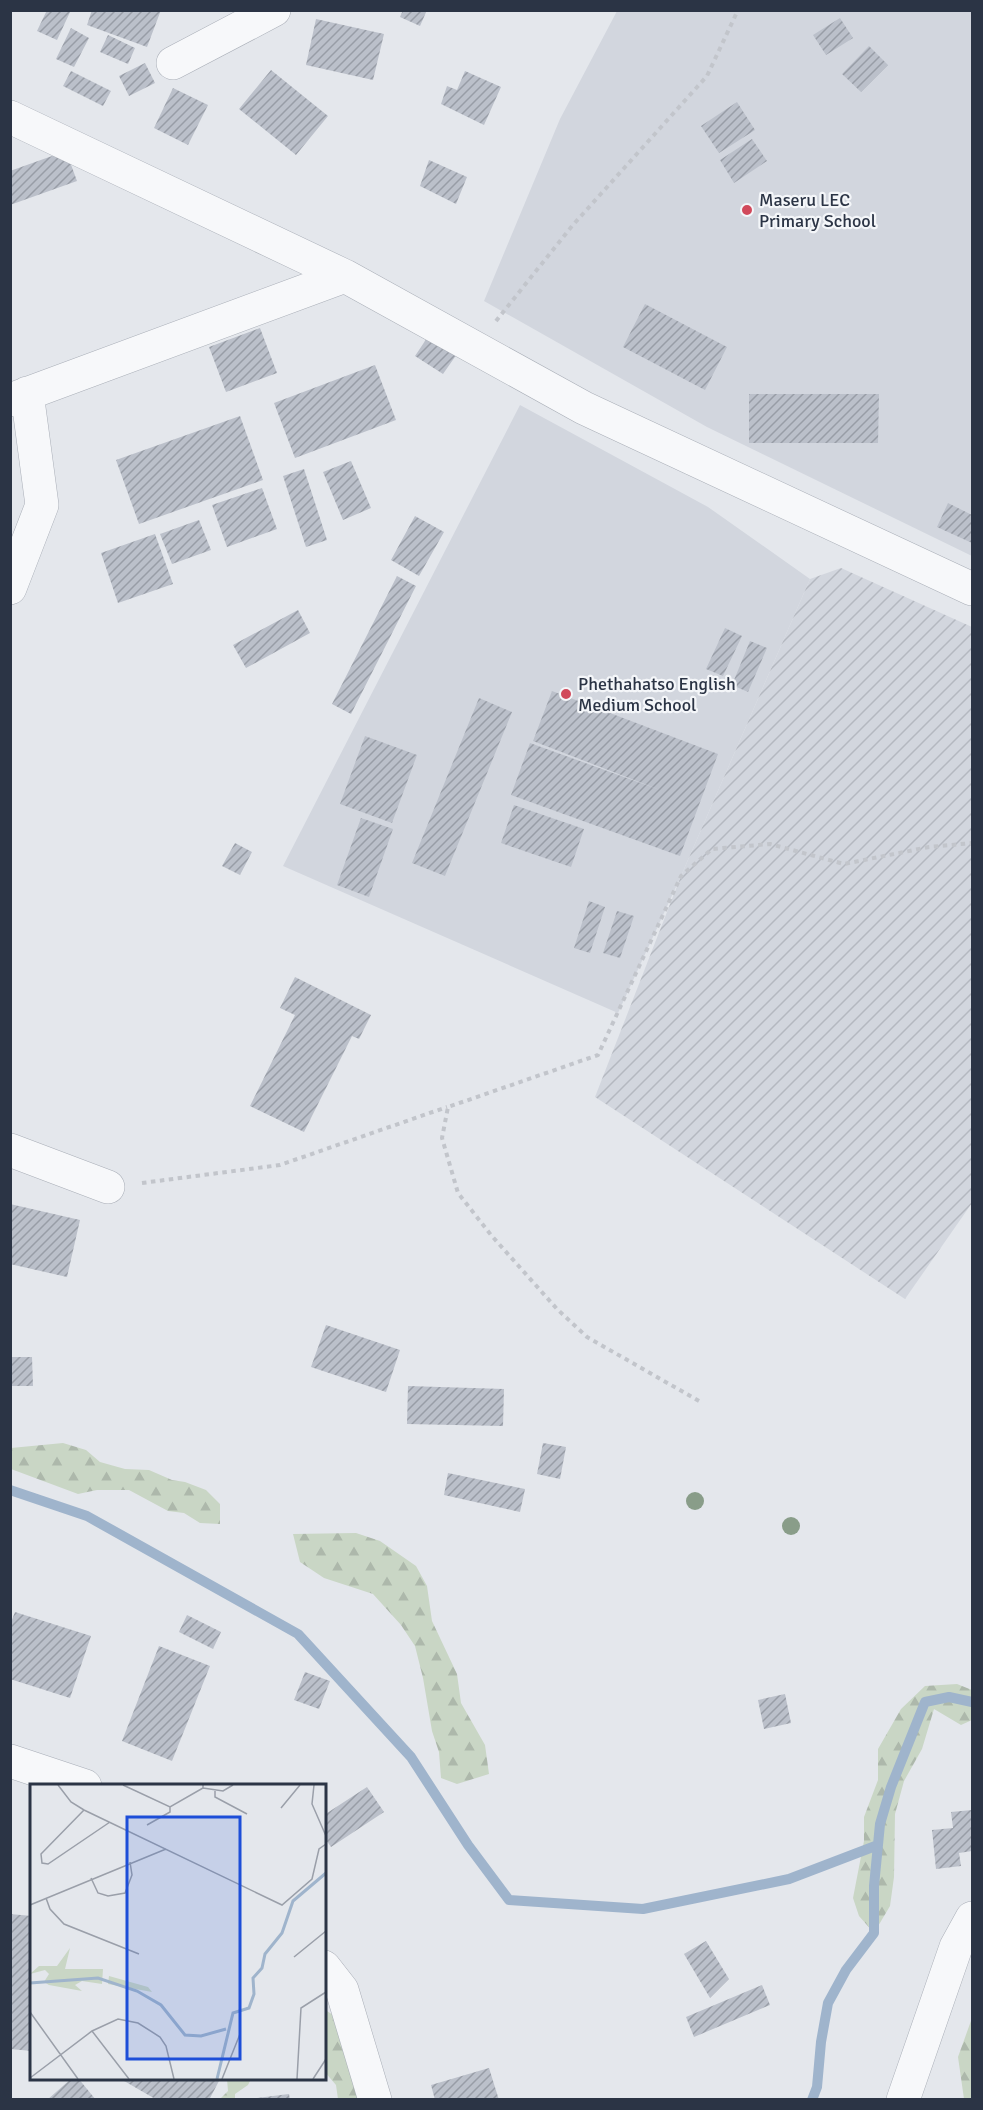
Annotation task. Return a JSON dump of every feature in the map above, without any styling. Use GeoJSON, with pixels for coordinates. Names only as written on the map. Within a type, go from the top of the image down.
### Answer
{"type":"FeatureCollection","features":[{"type":"Feature","properties":{"kind":"street"},"geometry":{"type":"LineString","coordinates":[[173,63],[274,10]]}},
{"type":"Feature","properties":{"kind":"street"},"geometry":{"type":"LineString","coordinates":[[10,117],[345,276],[584,408],[972,589]]}},
{"type":"Feature","properties":{"kind":"street"},"geometry":{"type":"LineString","coordinates":[[10,588],[42,506],[19,396],[345,276]]}},
{"type":"Feature","properties":{"kind":"street"},"geometry":{"type":"LineString","coordinates":[[10,1150],[108,1187]]}},
{"type":"Feature","properties":{"kind":"street"},"geometry":{"type":"LineString","coordinates":[[10,1761],[79,1784]]}},
{"type":"Feature","properties":{"kind":"street"},"geometry":{"type":"LineString","coordinates":[[903,2100],[956,1947],[972,1918]]}},
{"type":"Feature","properties":{"kind":"street"},"geometry":{"type":"LineString","coordinates":[[326,1970],[342,1990],[375,2100]]}},
{"type":"Feature","properties":{"kind":"path"},"geometry":{"type":"LineString","coordinates":[[475,348],[572,226],[706,76],[738,10]]}},
{"type":"Feature","properties":{"kind":"path"},"geometry":{"type":"LineString","coordinates":[[108,1187],[280,1165],[598,1055],[681,876],[712,849],[770,844],[844,864],[929,847],[972,843]]}},
{"type":"Feature","properties":{"kind":"path"},"geometry":{"type":"LineString","coordinates":[[448,1107],[442,1138],[458,1193],[491,1235],[557,1309],[587,1337],[699,1401]]}},
{"type":"Feature","properties":{"kind":"shaded area","name":"Maseru LEC Primary School"},"geometry":{"type":"Polygon","coordinates":[[[617,11],[972,11],[972,556],[707,427],[484,301],[560,119],[617,11]]]}},
{"type":"Feature","properties":{"kind":"shaded area","name":"Phethahatso English Medium School"},"geometry":{"type":"Polygon","coordinates":[[[520,405],[708,507],[810,579],[681,876],[618,1013],[283,866],[520,405]]]}},
{"type":"Feature","properties":{"kind":"shaded area"},"geometry":{"type":"Polygon","coordinates":[[[841,568],[972,627],[972,1203],[905,1299],[595,1097],[681,876],[810,579],[841,568]]]}},
{"type":"Feature","properties":{"kind":"green space"},"geometry":{"type":"Polygon","coordinates":[[[63,1443],[86,1450],[100,1462],[125,1469],[149,1470],[172,1480],[206,1490],[220,1504],[220,1524],[200,1523],[184,1513],[168,1511],[129,1490],[97,1490],[78,1494],[11,1469],[11,1448],[63,1443]]]}},
{"type":"Feature","properties":{"kind":"green space"},"geometry":{"type":"Polygon","coordinates":[[[356,1533],[380,1541],[416,1566],[427,1586],[432,1621],[457,1674],[461,1703],[485,1745],[489,1774],[457,1784],[441,1778],[439,1752],[432,1731],[415,1646],[401,1625],[373,1594],[324,1578],[300,1562],[293,1534],[356,1533]]]}},
{"type":"Feature","properties":{"kind":"green space"},"geometry":{"type":"Polygon","coordinates":[[[957,1684],[972,1690],[972,1720],[961,1725],[934,1709],[922,1749],[904,1781],[895,1814],[894,1877],[890,1906],[874,1933],[859,1916],[853,1898],[864,1841],[864,1817],[878,1780],[878,1749],[901,1709],[925,1686],[957,1684]]]}},
{"type":"Feature","properties":{"kind":"green space"},"geometry":{"type":"Polygon","coordinates":[[[326,2010],[333,2015],[363,2099],[338,2099],[336,2085],[326,2073],[326,2010]]]}},
{"type":"Feature","properties":{"kind":"green space"},"geometry":{"type":"Polygon","coordinates":[[[972,2018],[972,2099],[964,2099],[958,2057],[972,2018]]]}},
{"type":"Feature","properties":{"kind":"green space"},"geometry":{"type":"Polygon","coordinates":[[[227,2080],[250,2080],[248,2085],[235,2094],[235,2099],[220,2099],[228,2091],[227,2080]]]}},
{"type":"Feature","properties":{"kind":"building"},"geometry":{"type":"Polygon","coordinates":[[[47,10],[71,10],[57,40],[37,31],[47,10]]]}},
{"type":"Feature","properties":{"kind":"building"},"geometry":{"type":"Polygon","coordinates":[[[92,10],[161,10],[147,47],[87,25],[92,10]]]}},
{"type":"Feature","properties":{"kind":"building"},"geometry":{"type":"Polygon","coordinates":[[[403,10],[427,10],[420,26],[400,17],[403,10]]]}},
{"type":"Feature","properties":{"kind":"building"},"geometry":{"type":"Polygon","coordinates":[[[840,18],[853,38],[826,55],[813,35],[840,18]]]}},
{"type":"Feature","properties":{"kind":"building"},"geometry":{"type":"Polygon","coordinates":[[[316,19],[384,34],[373,80],[306,65],[316,19]]]}},
{"type":"Feature","properties":{"kind":"building"},"geometry":{"type":"Polygon","coordinates":[[[71,28],[89,38],[74,67],[56,59],[71,28]]]}},
{"type":"Feature","properties":{"kind":"building"},"geometry":{"type":"Polygon","coordinates":[[[108,35],[135,48],[128,64],[100,52],[108,35]]]}},
{"type":"Feature","properties":{"kind":"building"},"geometry":{"type":"Polygon","coordinates":[[[869,46],[888,65],[861,92],[842,74],[869,46]]]}},
{"type":"Feature","properties":{"kind":"building"},"geometry":{"type":"Polygon","coordinates":[[[145,63],[155,83],[129,96],[119,76],[145,63]]]}},
{"type":"Feature","properties":{"kind":"building"},"geometry":{"type":"Polygon","coordinates":[[[271,70],[328,116],[296,155],[239,109],[271,70]]]}},
{"type":"Feature","properties":{"kind":"building"},"geometry":{"type":"Polygon","coordinates":[[[71,71],[111,91],[103,106],[63,86],[71,71]]]}},
{"type":"Feature","properties":{"kind":"building"},"geometry":{"type":"Polygon","coordinates":[[[465,71],[501,87],[484,125],[441,104],[447,86],[457,90],[465,71]]]}},
{"type":"Feature","properties":{"kind":"building"},"geometry":{"type":"Polygon","coordinates":[[[173,88],[208,105],[188,145],[154,128],[173,88]]]}},
{"type":"Feature","properties":{"kind":"building"},"geometry":{"type":"Polygon","coordinates":[[[737,102],[755,130],[719,153],[701,126],[737,102]]]}},
{"type":"Feature","properties":{"kind":"building"},"geometry":{"type":"Polygon","coordinates":[[[752,139],[767,161],[734,183],[720,160],[752,139]]]}},
{"type":"Feature","properties":{"kind":"building"},"geometry":{"type":"Polygon","coordinates":[[[66,151],[77,181],[10,205],[10,171],[66,151]]]}},
{"type":"Feature","properties":{"kind":"building"},"geometry":{"type":"Polygon","coordinates":[[[429,160],[467,177],[456,204],[420,186],[429,160]]]}},
{"type":"Feature","properties":{"kind":"building"},"geometry":{"type":"Polygon","coordinates":[[[645,304],[727,347],[705,390],[623,347],[645,304]]]}},
{"type":"Feature","properties":{"kind":"building"},"geometry":{"type":"Polygon","coordinates":[[[260,328],[277,373],[226,392],[209,347],[260,328]]]}},
{"type":"Feature","properties":{"kind":"building"},"geometry":{"type":"Polygon","coordinates":[[[429,335],[457,354],[443,374],[415,356],[429,335]]]}},
{"type":"Feature","properties":{"kind":"building"},"geometry":{"type":"Polygon","coordinates":[[[375,365],[396,420],[295,458],[274,403],[375,365]]]}},
{"type":"Feature","properties":{"kind":"building"},"geometry":{"type":"Polygon","coordinates":[[[749,394],[879,394],[878,443],[749,443],[749,394]]]}},
{"type":"Feature","properties":{"kind":"building"},"geometry":{"type":"Polygon","coordinates":[[[240,416],[263,480],[139,524],[116,460],[240,416]]]}},
{"type":"Feature","properties":{"kind":"building"},"geometry":{"type":"Polygon","coordinates":[[[351,461],[371,508],[343,520],[323,472],[351,461]]]}},
{"type":"Feature","properties":{"kind":"building"},"geometry":{"type":"Polygon","coordinates":[[[304,469],[327,540],[306,547],[283,476],[304,469]]]}},
{"type":"Feature","properties":{"kind":"building"},"geometry":{"type":"Polygon","coordinates":[[[262,488],[277,529],[227,547],[212,505],[262,488]]]}},
{"type":"Feature","properties":{"kind":"building"},"geometry":{"type":"Polygon","coordinates":[[[948,503],[972,515],[972,543],[937,527],[948,503]]]}},
{"type":"Feature","properties":{"kind":"building"},"geometry":{"type":"Polygon","coordinates":[[[415,516],[444,532],[419,576],[391,560],[415,516]]]}},
{"type":"Feature","properties":{"kind":"building"},"geometry":{"type":"Polygon","coordinates":[[[199,520],[211,550],[172,564],[160,534],[199,520]]]}},
{"type":"Feature","properties":{"kind":"building"},"geometry":{"type":"Polygon","coordinates":[[[155,534],[173,584],[118,603],[101,553],[155,534]]]}},
{"type":"Feature","properties":{"kind":"building"},"geometry":{"type":"Polygon","coordinates":[[[397,576],[416,586],[351,714],[332,704],[397,576]]]}},
{"type":"Feature","properties":{"kind":"building"},"geometry":{"type":"Polygon","coordinates":[[[298,610],[310,633],[246,668],[233,645],[298,610]]]}},
{"type":"Feature","properties":{"kind":"building"},"geometry":{"type":"Polygon","coordinates":[[[725,628],[742,636],[723,676],[706,669],[725,628]]]}},
{"type":"Feature","properties":{"kind":"building"},"geometry":{"type":"Polygon","coordinates":[[[750,641],[767,648],[748,692],[732,685],[750,641]]]}},
{"type":"Feature","properties":{"kind":"building"},"geometry":{"type":"Polygon","coordinates":[[[552,691],[718,754],[680,856],[511,795],[530,743],[660,790],[533,741],[552,691]]]}},
{"type":"Feature","properties":{"kind":"building"},"geometry":{"type":"Polygon","coordinates":[[[479,698],[512,712],[445,876],[412,863],[479,698]]]}},
{"type":"Feature","properties":{"kind":"building"},"geometry":{"type":"Polygon","coordinates":[[[365,736],[417,755],[392,823],[340,804],[365,736]]]}},
{"type":"Feature","properties":{"kind":"building"},"geometry":{"type":"Polygon","coordinates":[[[514,805],[584,829],[571,867],[501,843],[514,805]]]}},
{"type":"Feature","properties":{"kind":"building"},"geometry":{"type":"Polygon","coordinates":[[[361,818],[393,829],[369,897],[337,885],[361,818]]]}},
{"type":"Feature","properties":{"kind":"building"},"geometry":{"type":"Polygon","coordinates":[[[235,843],[252,852],[240,875],[222,866],[235,843]]]}},
{"type":"Feature","properties":{"kind":"building"},"geometry":{"type":"Polygon","coordinates":[[[589,901],[605,907],[590,953],[574,948],[589,901]]]}},
{"type":"Feature","properties":{"kind":"building"},"geometry":{"type":"Polygon","coordinates":[[[617,911],[634,916],[620,958],[603,953],[617,911]]]}},
{"type":"Feature","properties":{"kind":"building"},"geometry":{"type":"Polygon","coordinates":[[[295,977],[371,1015],[359,1039],[352,1036],[304,1132],[250,1106],[295,1015],[280,1008],[295,977]]]}},
{"type":"Feature","properties":{"kind":"building"},"geometry":{"type":"Polygon","coordinates":[[[10,1204],[80,1220],[67,1277],[10,1264],[10,1204]]]}},
{"type":"Feature","properties":{"kind":"building"},"geometry":{"type":"Polygon","coordinates":[[[326,1325],[400,1350],[386,1392],[311,1367],[326,1325]]]}},
{"type":"Feature","properties":{"kind":"building"},"geometry":{"type":"Polygon","coordinates":[[[10,1357],[32,1357],[33,1386],[10,1386],[10,1357]]]}},
{"type":"Feature","properties":{"kind":"building"},"geometry":{"type":"Polygon","coordinates":[[[408,1386],[504,1389],[503,1426],[407,1424],[408,1386]]]}},
{"type":"Feature","properties":{"kind":"building"},"geometry":{"type":"Polygon","coordinates":[[[543,1443],[566,1447],[560,1479],[537,1474],[543,1443]]]}},
{"type":"Feature","properties":{"kind":"building"},"geometry":{"type":"Polygon","coordinates":[[[448,1473],[525,1489],[520,1512],[444,1495],[448,1473]]]}},
{"type":"Feature","properties":{"kind":"building"},"geometry":{"type":"Polygon","coordinates":[[[15,1612],[91,1636],[70,1698],[10,1679],[10,1625],[15,1612]]]}},
{"type":"Feature","properties":{"kind":"building"},"geometry":{"type":"Polygon","coordinates":[[[187,1615],[221,1632],[213,1649],[179,1632],[187,1615]]]}},
{"type":"Feature","properties":{"kind":"building"},"geometry":{"type":"Polygon","coordinates":[[[159,1646],[210,1666],[172,1761],[122,1741],[159,1646]]]}},
{"type":"Feature","properties":{"kind":"building"},"geometry":{"type":"Polygon","coordinates":[[[305,1672],[330,1681],[319,1709],[294,1700],[305,1672]]]}},
{"type":"Feature","properties":{"kind":"building"},"geometry":{"type":"Polygon","coordinates":[[[785,1694],[791,1723],[764,1729],[758,1700],[785,1694]]]}},
{"type":"Feature","properties":{"kind":"building"},"geometry":{"type":"Polygon","coordinates":[[[367,1787],[384,1812],[331,1847],[326,1840],[326,1814],[367,1787]]]}},
{"type":"Feature","properties":{"kind":"building"},"geometry":{"type":"Polygon","coordinates":[[[972,1810],[972,1851],[959,1853],[961,1866],[936,1869],[932,1830],[953,1828],[951,1812],[972,1810]]]}},
{"type":"Feature","properties":{"kind":"building"},"geometry":{"type":"Polygon","coordinates":[[[10,1914],[30,1916],[30,2051],[10,2049],[10,1914]]]}},
{"type":"Feature","properties":{"kind":"building"},"geometry":{"type":"Polygon","coordinates":[[[706,1941],[729,1979],[710,1998],[684,1954],[706,1941]]]}},
{"type":"Feature","properties":{"kind":"building"},"geometry":{"type":"Polygon","coordinates":[[[762,1985],[770,2005],[694,2037],[686,2017],[762,1985]]]}},
{"type":"Feature","properties":{"kind":"building"},"geometry":{"type":"Polygon","coordinates":[[[489,2068],[499,2100],[435,2100],[431,2085],[489,2068]]]}},
{"type":"Feature","properties":{"kind":"building"},"geometry":{"type":"Polygon","coordinates":[[[70,2080],[80,2080],[96,2100],[47,2100],[70,2080]]]}},
{"type":"Feature","properties":{"kind":"building"},"geometry":{"type":"Polygon","coordinates":[[[122,2080],[219,2081],[209,2100],[157,2100],[122,2080]]]}},
{"type":"Feature","properties":{"kind":"building"},"geometry":{"type":"Polygon","coordinates":[[[289,2094],[290,2100],[257,2100],[257,2098],[289,2094]]]}},
{"type":"Feature","properties":{"kind":"waterway"},"geometry":{"type":"LineString","coordinates":[[10,1490],[87,1516],[298,1634],[411,1757],[468,1845],[509,1900],[643,1909],[789,1879],[878,1845]]}},
{"type":"Feature","properties":{"kind":"waterway"},"geometry":{"type":"LineString","coordinates":[[812,2100],[817,2087],[821,2042],[828,2003],[846,1970],[874,1933],[874,1886],[880,1824],[891,1787],[925,1702],[949,1697],[972,1702]]}},
{"type":"Feature","properties":{"kind":"place","name":"Maseru LEC Primary School"},"geometry":{"type":"Point","coordinates":[747,210]}},
{"type":"Feature","properties":{"kind":"place","name":"Phethahatso English Medium School"},"geometry":{"type":"Point","coordinates":[566,694]}}]}
